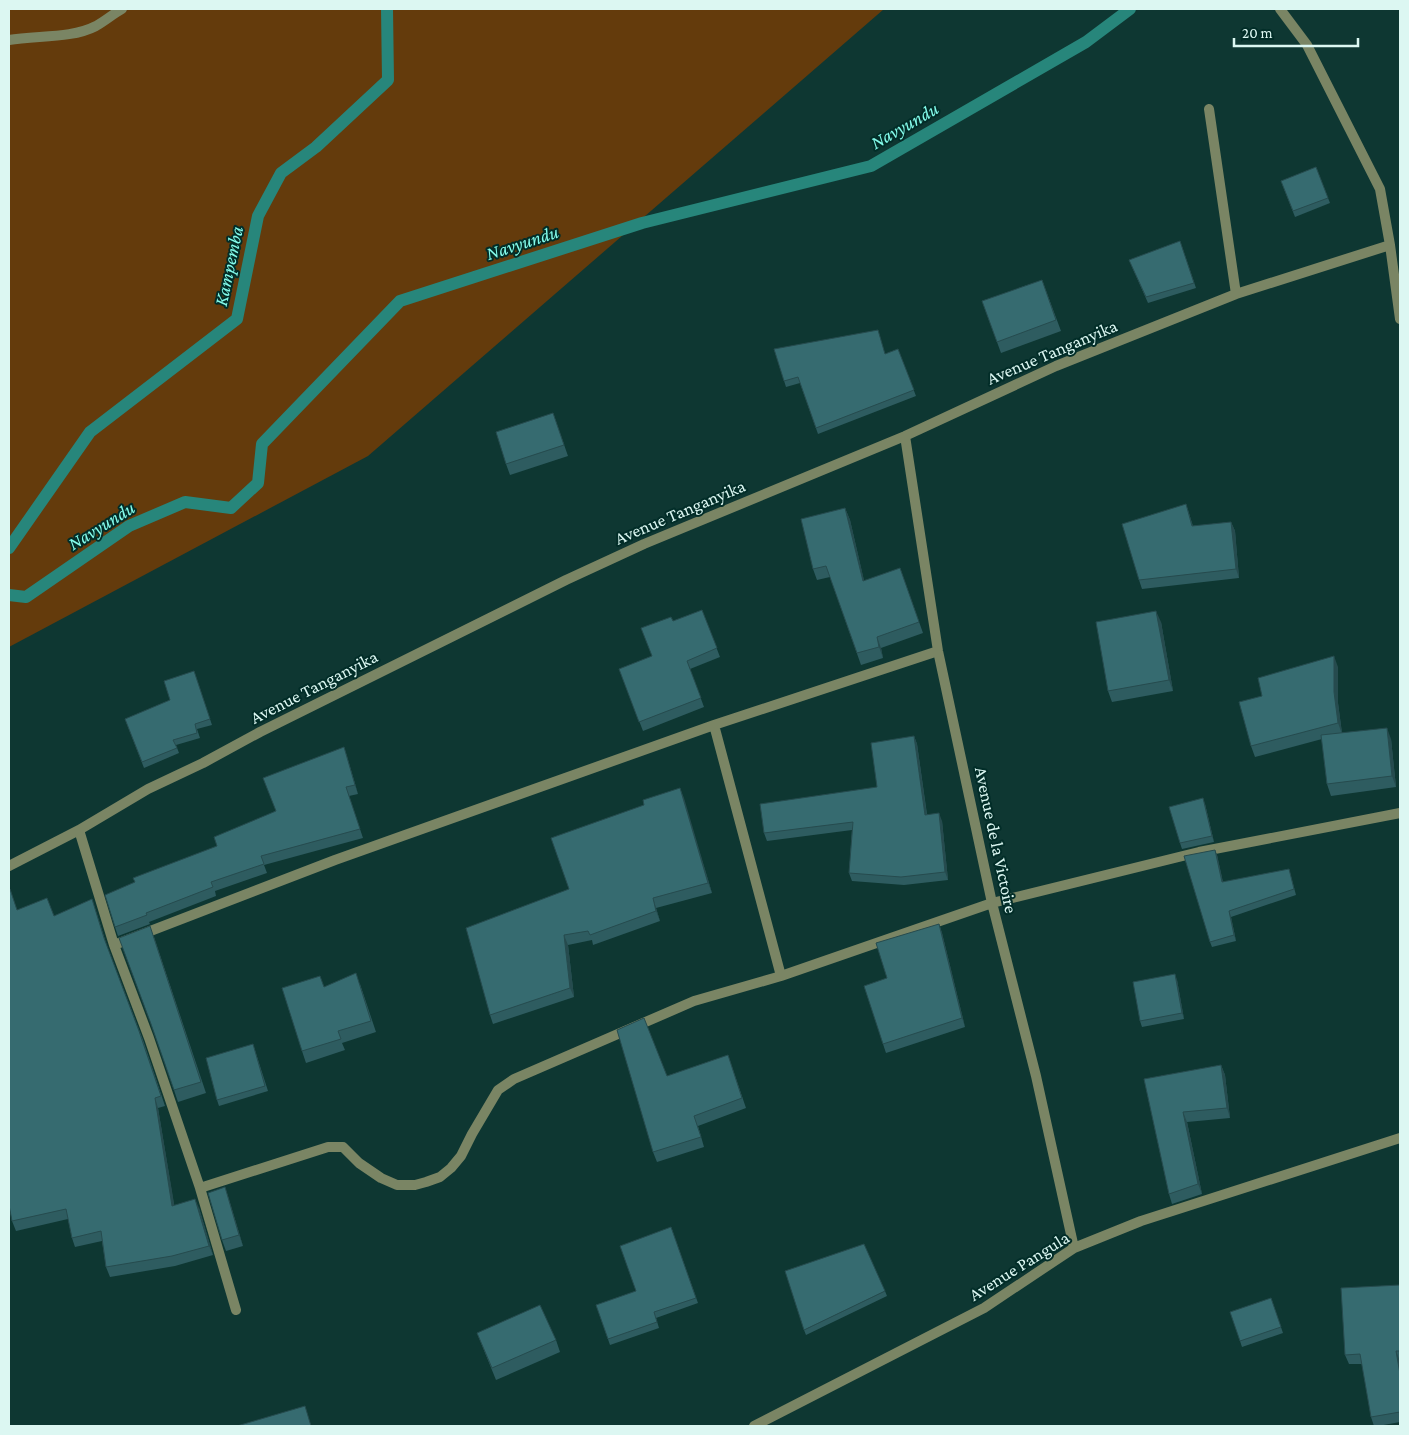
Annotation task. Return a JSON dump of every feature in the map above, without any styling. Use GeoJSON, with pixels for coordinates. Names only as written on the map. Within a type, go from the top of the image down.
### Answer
{"type":"FeatureCollection","features":[{"type":"Feature","properties":{"kind":"street"},"geometry":{"type":"LineString","coordinates":[[9,40],[60,36],[95,27],[122,9]]}},
{"type":"Feature","properties":{"kind":"street"},"geometry":{"type":"LineString","coordinates":[[1280,9],[1307,45],[1380,189],[1400,319]]}},
{"type":"Feature","properties":{"kind":"street"},"geometry":{"type":"LineString","coordinates":[[1209,109],[1236,294]]}},
{"type":"Feature","properties":{"kind":"street","name":"Avenue Tanganyika"},"geometry":{"type":"LineString","coordinates":[[9,866],[79,830],[148,789],[203,763],[364,679],[644,544],[905,436],[1056,366],[1236,294],[1390,245]]}},
{"type":"Feature","properties":{"kind":"street","name":"Avenue de la Victoire"},"geometry":{"type":"LineString","coordinates":[[905,436],[938,651],[992,903],[1036,1076],[1074,1248]]}},
{"type":"Feature","properties":{"kind":"street"},"geometry":{"type":"LineString","coordinates":[[114,945],[334,860],[714,725],[938,651]]}},
{"type":"Feature","properties":{"kind":"street"},"geometry":{"type":"LineString","coordinates":[[714,725],[781,976]]}},
{"type":"Feature","properties":{"kind":"street"},"geometry":{"type":"LineString","coordinates":[[200,1188],[336,1146],[343,1148],[359,1163],[381,1178],[397,1185],[415,1185],[426,1182],[440,1177],[461,1156],[498,1090],[514,1080],[694,1001],[781,976],[992,903],[1199,852],[1400,813]]}},
{"type":"Feature","properties":{"kind":"street"},"geometry":{"type":"LineString","coordinates":[[79,830],[114,945],[149,1038],[200,1188],[236,1310]]}},
{"type":"Feature","properties":{"kind":"street","name":"Avenue Pangula"},"geometry":{"type":"LineString","coordinates":[[754,1426],[984,1308],[1074,1248],[1141,1221],[1400,1138]]}},
{"type":"Feature","properties":{"kind":"shaded area"},"geometry":{"type":"Polygon","coordinates":[[[9,9],[884,9],[368,456],[9,647],[9,9]]]}},
{"type":"Feature","properties":{"kind":"building"},"geometry":{"type":"Polygon","coordinates":[[[1316,167],[1328,198],[1293,211],[1281,181],[1316,167]]]}},
{"type":"Feature","properties":{"kind":"building"},"geometry":{"type":"Polygon","coordinates":[[[1180,241],[1194,283],[1146,297],[1129,260],[1180,241]]]}},
{"type":"Feature","properties":{"kind":"building"},"geometry":{"type":"Polygon","coordinates":[[[1042,280],[1056,320],[997,342],[982,301],[1042,280]]]}},
{"type":"Feature","properties":{"kind":"building"},"geometry":{"type":"Polygon","coordinates":[[[878,330],[885,354],[898,349],[914,390],[816,428],[798,377],[784,381],[774,349],[878,330]]]}},
{"type":"Feature","properties":{"kind":"building"},"geometry":{"type":"Polygon","coordinates":[[[553,413],[564,445],[506,464],[496,432],[553,413]]]}},
{"type":"Feature","properties":{"kind":"building"},"geometry":{"type":"Polygon","coordinates":[[[1186,504],[1192,526],[1231,522],[1236,569],[1139,580],[1122,524],[1186,504]]]}},
{"type":"Feature","properties":{"kind":"building"},"geometry":{"type":"Polygon","coordinates":[[[845,508],[863,581],[900,568],[919,622],[877,637],[879,647],[857,653],[826,566],[813,569],[801,519],[845,508]]]}},
{"type":"Feature","properties":{"kind":"building"},"geometry":{"type":"Polygon","coordinates":[[[702,610],[717,648],[687,661],[701,698],[639,722],[619,669],[652,656],[641,628],[671,617],[673,621],[702,610]]]}},
{"type":"Feature","properties":{"kind":"building"},"geometry":{"type":"Polygon","coordinates":[[[1156,611],[1169,680],[1108,691],[1096,622],[1156,611]]]}},
{"type":"Feature","properties":{"kind":"building"},"geometry":{"type":"Polygon","coordinates":[[[1334,656],[1334,692],[1338,723],[1251,746],[1239,702],[1262,696],[1258,678],[1334,656]]]}},
{"type":"Feature","properties":{"kind":"building"},"geometry":{"type":"Polygon","coordinates":[[[194,671],[210,719],[195,724],[197,733],[173,740],[177,748],[142,762],[125,719],[170,700],[164,681],[194,671]]]}},
{"type":"Feature","properties":{"kind":"building"},"geometry":{"type":"Polygon","coordinates":[[[1387,728],[1392,776],[1327,784],[1321,735],[1387,728]]]}},
{"type":"Feature","properties":{"kind":"building"},"geometry":{"type":"Polygon","coordinates":[[[914,736],[925,815],[939,813],[945,872],[901,877],[849,873],[853,822],[764,833],[760,804],[877,787],[871,743],[914,736]]]}},
{"type":"Feature","properties":{"kind":"building"},"geometry":{"type":"Polygon","coordinates":[[[344,747],[355,785],[346,787],[360,829],[261,856],[264,864],[211,882],[213,887],[115,927],[105,895],[135,882],[133,878],[217,846],[214,837],[276,811],[263,778],[344,747]]]}},
{"type":"Feature","properties":{"kind":"building"},"geometry":{"type":"Polygon","coordinates":[[[680,788],[708,883],[653,898],[656,911],[590,935],[588,931],[564,935],[570,988],[490,1015],[466,928],[569,889],[551,838],[644,805],[643,800],[680,788]]]}},
{"type":"Feature","properties":{"kind":"building"},"geometry":{"type":"Polygon","coordinates":[[[1203,798],[1212,836],[1180,843],[1169,807],[1203,798]]]}},
{"type":"Feature","properties":{"kind":"building"},"geometry":{"type":"Polygon","coordinates":[[[1215,850],[1222,882],[1289,869],[1294,889],[1229,911],[1234,935],[1210,942],[1184,856],[1215,850]]]}},
{"type":"Feature","properties":{"kind":"building"},"geometry":{"type":"Polygon","coordinates":[[[9,889],[17,910],[47,898],[54,916],[92,899],[104,938],[161,1096],[155,1098],[172,1206],[195,1199],[209,1246],[172,1256],[106,1267],[101,1231],[72,1238],[66,1209],[12,1221],[9,1205],[9,889]]]}},
{"type":"Feature","properties":{"kind":"building"},"geometry":{"type":"Polygon","coordinates":[[[939,924],[962,1018],[883,1044],[864,986],[887,978],[876,943],[939,924]]]}},
{"type":"Feature","properties":{"kind":"building"},"geometry":{"type":"Polygon","coordinates":[[[150,926],[201,1082],[174,1090],[119,938],[150,926]]]}},
{"type":"Feature","properties":{"kind":"building"},"geometry":{"type":"Polygon","coordinates":[[[356,973],[371,1021],[338,1031],[341,1039],[302,1051],[282,988],[320,976],[324,987],[356,973]]]}},
{"type":"Feature","properties":{"kind":"building"},"geometry":{"type":"Polygon","coordinates":[[[1175,974],[1182,1013],[1140,1021],[1133,982],[1175,974]]]}},
{"type":"Feature","properties":{"kind":"building"},"geometry":{"type":"Polygon","coordinates":[[[644,1018],[667,1076],[728,1055],[742,1098],[694,1116],[701,1137],[653,1152],[617,1030],[644,1018]]]}},
{"type":"Feature","properties":{"kind":"building"},"geometry":{"type":"Polygon","coordinates":[[[253,1044],[265,1086],[217,1100],[206,1058],[253,1044]]]}},
{"type":"Feature","properties":{"kind":"building"},"geometry":{"type":"Polygon","coordinates":[[[1221,1065],[1227,1108],[1183,1112],[1198,1184],[1169,1194],[1144,1079],[1221,1065]]]}},
{"type":"Feature","properties":{"kind":"building"},"geometry":{"type":"Polygon","coordinates":[[[225,1187],[239,1235],[222,1240],[208,1193],[225,1187]]]}},
{"type":"Feature","properties":{"kind":"building"},"geometry":{"type":"Polygon","coordinates":[[[671,1227],[696,1298],[654,1312],[657,1322],[608,1339],[596,1305],[636,1291],[620,1246],[671,1227]]]}},
{"type":"Feature","properties":{"kind":"building"},"geometry":{"type":"Polygon","coordinates":[[[864,1244],[885,1291],[804,1330],[785,1271],[864,1244]]]}},
{"type":"Feature","properties":{"kind":"building"},"geometry":{"type":"Polygon","coordinates":[[[1400,1285],[1400,1351],[1396,1351],[1400,1374],[1400,1412],[1371,1417],[1360,1354],[1345,1355],[1341,1288],[1400,1285]]]}},
{"type":"Feature","properties":{"kind":"building"},"geometry":{"type":"Polygon","coordinates":[[[1271,1298],[1281,1327],[1240,1341],[1230,1312],[1271,1298]]]}},
{"type":"Feature","properties":{"kind":"building"},"geometry":{"type":"Polygon","coordinates":[[[540,1305],[556,1340],[492,1368],[477,1333],[540,1305]]]}},
{"type":"Feature","properties":{"kind":"building"},"geometry":{"type":"Polygon","coordinates":[[[305,1406],[311,1426],[237,1426],[305,1406]]]}},
{"type":"Feature","properties":{"kind":"waterway","name":"Kampemba"},"geometry":{"type":"LineString","coordinates":[[9,548],[90,432],[237,319],[258,216],[281,173],[316,147],[388,80],[387,9]]}},
{"type":"Feature","properties":{"kind":"waterway","name":"Navyundu"},"geometry":{"type":"LineString","coordinates":[[9,595],[26,597],[129,526],[185,502],[231,508],[258,483],[262,444],[400,301],[642,223],[871,166],[1086,42],[1130,9]]}}]}
